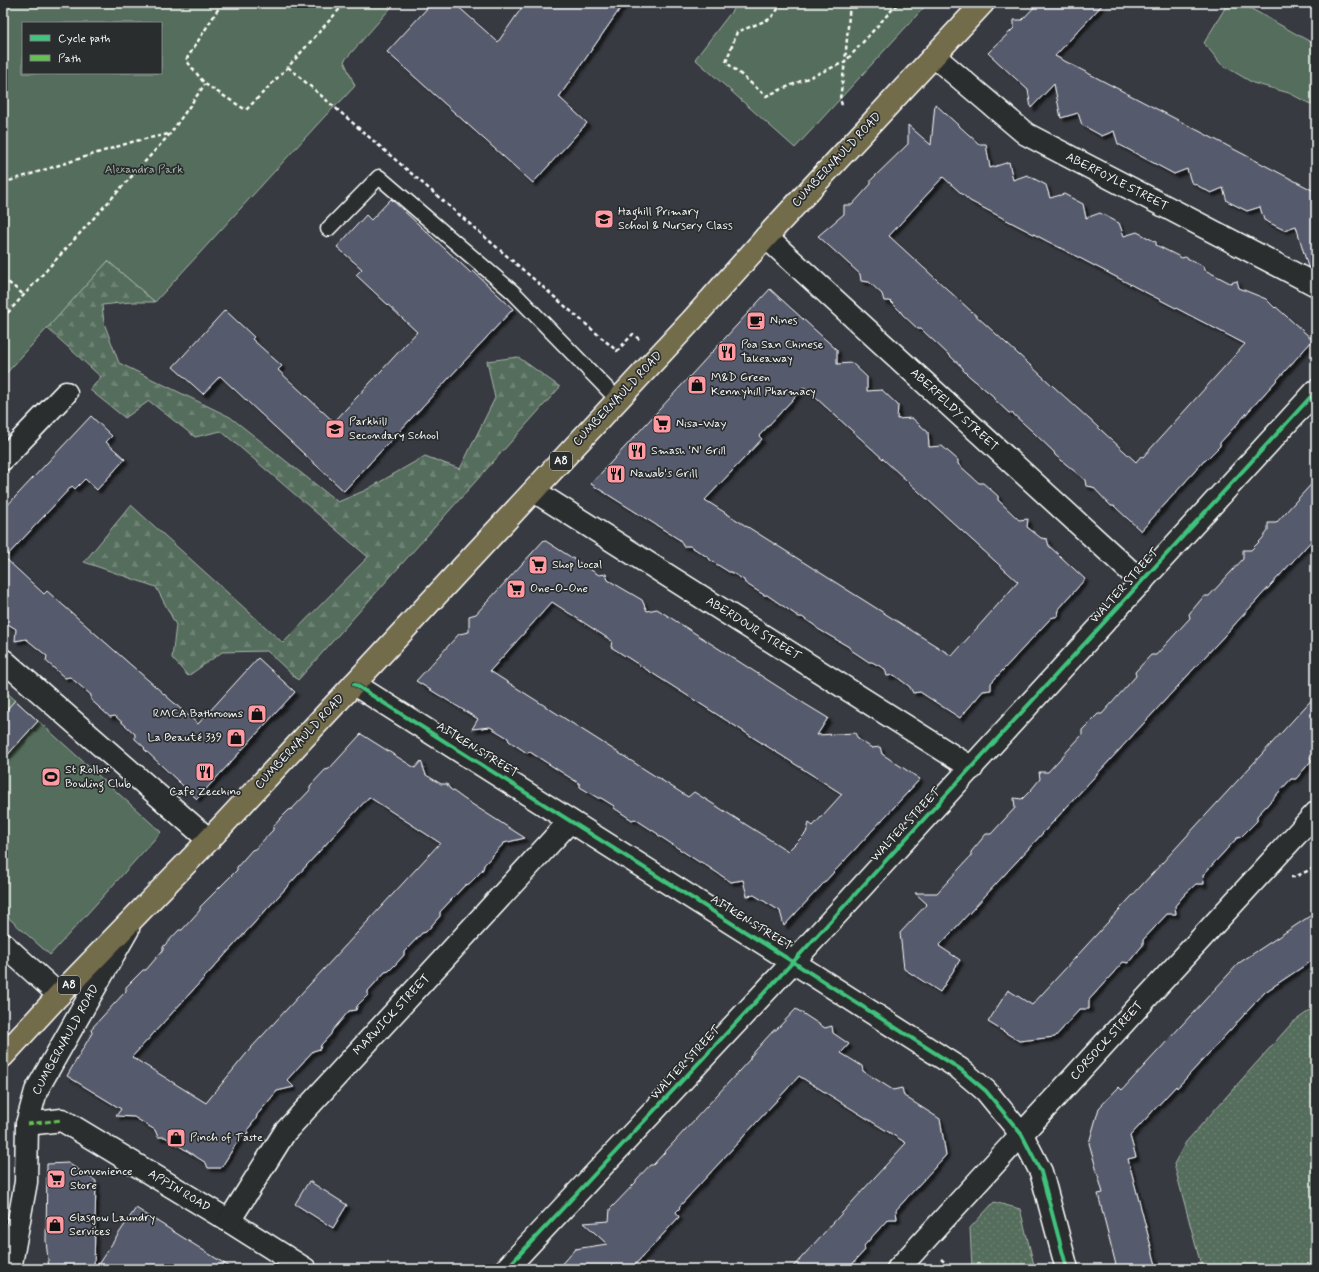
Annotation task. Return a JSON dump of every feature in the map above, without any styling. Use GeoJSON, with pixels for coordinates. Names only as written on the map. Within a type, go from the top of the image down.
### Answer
{"type":"FeatureCollection","features":[{"type":"Feature","properties":{"kind":"main road","name":"CUMBERNAULD ROAD"},"geometry":{"type":"LineString","coordinates":[[3,1056],[59,995],[209,840],[534,491],[766,237],[983,3]]}},
{"type":"Feature","properties":{"kind":"street","name":"ABERFOYLE STREET"},"geometry":{"type":"LineString","coordinates":[[934,56],[1026,134],[1316,285]]}},
{"type":"Feature","properties":{"kind":"street","name":"ABERFELDY STREET"},"geometry":{"type":"LineString","coordinates":[[766,237],[1142,582]]}},
{"type":"Feature","properties":{"kind":"street","name":"WALTER STREET"},"geometry":{"type":"LineString","coordinates":[[506,1269],[972,768],[1316,391]]}},
{"type":"Feature","properties":{"kind":"street"},"geometry":{"type":"LineString","coordinates":[[3,459],[66,393]]}},
{"type":"Feature","properties":{"kind":"street","name":"ABERDOUR STREET"},"geometry":{"type":"LineString","coordinates":[[534,491],[972,768]]}},
{"type":"Feature","properties":{"kind":"street"},"geometry":{"type":"LineString","coordinates":[[3,660],[209,840]]}},
{"type":"Feature","properties":{"kind":"street","name":"AITKEN STREET"},"geometry":{"type":"LineString","coordinates":[[354,684],[960,1069],[986,1091],[1022,1135],[1041,1172],[1067,1269]]}},
{"type":"Feature","properties":{"kind":"street","name":"CORSOCK STREET"},"geometry":{"type":"LineString","coordinates":[[898,1269],[1316,813]]}},
{"type":"Feature","properties":{"kind":"street","name":"MARWICK STREET"},"geometry":{"type":"LineString","coordinates":[[228,1221],[285,1132],[570,821]]}},
{"type":"Feature","properties":{"kind":"street","name":"CUMBERNAULD ROAD"},"geometry":{"type":"LineString","coordinates":[[10,1269],[26,1182],[27,1124],[36,1091],[136,915]]}},
{"type":"Feature","properties":{"kind":"street"},"geometry":{"type":"LineString","coordinates":[[3,944],[59,995]]}},
{"type":"Feature","properties":{"kind":"street","name":"APPIN ROAD"},"geometry":{"type":"LineString","coordinates":[[27,1124],[62,1120],[305,1269]]}},
{"type":"Feature","properties":{"kind":"street","name":"CUMBERNAULD ROAD"},"geometry":{"type":"LineString","coordinates":[[3,1229],[10,1269]]}},
{"type":"Feature","properties":{"kind":"lane"},"geometry":{"type":"LineString","coordinates":[[328,229],[380,177],[514,293],[617,400]]}},
{"type":"Feature","properties":{"kind":"path"},"geometry":{"type":"LineString","coordinates":[[222,3],[186,60],[205,84],[246,110],[288,67],[345,3]]}},
{"type":"Feature","properties":{"kind":"path"},"geometry":{"type":"LineString","coordinates":[[783,3],[770,19],[737,32],[726,62],[766,96],[845,62],[898,3]]}},
{"type":"Feature","properties":{"kind":"path"},"geometry":{"type":"LineString","coordinates":[[842,105],[840,98],[845,62],[850,3]]}},
{"type":"Feature","properties":{"kind":"path"},"geometry":{"type":"LineString","coordinates":[[288,67],[617,351],[633,334],[658,357]]}},
{"type":"Feature","properties":{"kind":"path"},"geometry":{"type":"LineString","coordinates":[[3,318],[170,134],[205,84]]}},
{"type":"Feature","properties":{"kind":"path"},"geometry":{"type":"LineString","coordinates":[[3,183],[135,141],[170,134]]}},
{"type":"Feature","properties":{"kind":"path"},"geometry":{"type":"LineString","coordinates":[[3,278],[24,295]]}},
{"type":"Feature","properties":{"kind":"green space","name":"Alexandra Park"},"geometry":{"type":"Polygon","coordinates":[[[3,3],[395,3],[344,61],[355,86],[326,115],[155,302],[108,261],[3,377],[3,3]]]}},
{"type":"Feature","properties":{"kind":"green space"},"geometry":{"type":"Polygon","coordinates":[[[738,3],[928,3],[795,148],[695,59],[738,3]]]}},
{"type":"Feature","properties":{"kind":"green space"},"geometry":{"type":"Polygon","coordinates":[[[1228,3],[1241,3],[1316,45],[1316,107],[1289,93],[1253,83],[1221,64],[1204,43],[1228,3]]]}},
{"type":"Feature","properties":{"kind":"green space"},"geometry":{"type":"Polygon","coordinates":[[[108,261],[155,302],[131,302],[102,305],[104,323],[119,363],[230,417],[338,502],[366,490],[425,456],[460,469],[495,398],[487,361],[518,357],[560,387],[298,680],[267,651],[222,652],[188,676],[172,658],[176,625],[156,587],[84,562],[131,505],[283,643],[368,557],[221,431],[195,437],[149,401],[125,418],[90,390],[101,377],[47,328],[108,261]]]}},
{"type":"Feature","properties":{"kind":"green space","name":"St Rollox Bowling Club"},"geometry":{"type":"Polygon","coordinates":[[[3,689],[161,832],[50,955],[3,913],[3,689]]]}},
{"type":"Feature","properties":{"kind":"green space"},"geometry":{"type":"Polygon","coordinates":[[[1316,1006],[1316,1269],[1202,1269],[1174,1164],[1186,1142],[1292,1023],[1316,1006]]]}},
{"type":"Feature","properties":{"kind":"green space"},"geometry":{"type":"Polygon","coordinates":[[[994,1202],[1020,1209],[1035,1269],[972,1269],[970,1228],[994,1202]]]}},
{"type":"Feature","properties":{"kind":"building"},"geometry":{"type":"Polygon","coordinates":[[[432,3],[454,3],[498,42],[525,3],[624,3],[559,97],[587,123],[533,183],[387,52],[432,3]]]}},
{"type":"Feature","properties":{"kind":"building"},"geometry":{"type":"Polygon","coordinates":[[[1038,3],[1104,3],[1055,56],[1316,192],[1316,271],[1308,267],[1296,226],[1284,230],[1264,220],[1260,207],[1247,211],[1227,201],[1223,188],[1211,193],[1191,182],[1187,169],[1174,174],[1118,144],[1114,131],[1102,136],[1082,125],[1078,113],[1061,118],[1054,84],[1031,108],[1028,90],[988,53],[1014,28],[1014,20],[1022,20],[1038,3]]]}},
{"type":"Feature","properties":{"kind":"building"},"geometry":{"type":"Polygon","coordinates":[[[935,104],[979,144],[986,144],[990,168],[1009,162],[1013,180],[1027,175],[1046,185],[1050,198],[1064,194],[1083,204],[1086,218],[1100,213],[1119,223],[1124,236],[1137,232],[1156,242],[1156,245],[1182,258],[1185,257],[1203,266],[1205,270],[1230,283],[1237,281],[1239,288],[1266,299],[1313,340],[1220,443],[1220,446],[1204,461],[1141,531],[1114,506],[1111,506],[1093,487],[1086,486],[1085,480],[1055,455],[1054,452],[1012,413],[1009,413],[994,399],[993,396],[969,376],[963,368],[921,329],[918,329],[890,301],[884,301],[882,294],[869,282],[861,281],[860,274],[818,236],[844,214],[844,205],[852,205],[871,184],[871,180],[908,144],[908,125],[931,145],[935,104]],[[943,177],[889,236],[1136,462],[1141,456],[1143,457],[1245,344],[970,201],[943,177]]]}},
{"type":"Feature","properties":{"kind":"building"},"geometry":{"type":"Polygon","coordinates":[[[391,199],[471,273],[473,271],[513,309],[344,491],[220,376],[203,394],[173,367],[225,310],[254,337],[252,339],[282,366],[278,370],[334,422],[417,332],[356,275],[362,269],[337,247],[366,215],[371,220],[391,199]]]}},
{"type":"Feature","properties":{"kind":"building"},"geometry":{"type":"Polygon","coordinates":[[[770,289],[837,350],[837,364],[852,363],[867,377],[867,391],[882,390],[898,405],[897,419],[912,418],[928,432],[929,447],[942,446],[958,460],[958,464],[979,483],[983,483],[998,496],[998,500],[1019,520],[1028,519],[1027,527],[1041,538],[1047,539],[1049,546],[1085,579],[1059,609],[1058,616],[1051,618],[991,683],[991,690],[983,691],[960,718],[920,692],[913,693],[910,687],[894,675],[887,676],[885,669],[872,662],[869,662],[849,647],[818,629],[802,617],[799,617],[767,595],[764,595],[745,583],[744,580],[729,572],[690,546],[683,546],[680,540],[591,484],[770,289]],[[804,387],[759,436],[762,439],[705,500],[952,656],[1018,582],[804,387]]]}},
{"type":"Feature","properties":{"kind":"building"},"geometry":{"type":"Polygon","coordinates":[[[91,416],[112,436],[106,442],[125,459],[97,490],[85,479],[75,489],[72,486],[5,558],[44,594],[47,591],[198,724],[258,658],[295,692],[197,799],[144,749],[145,748],[135,739],[135,734],[115,716],[110,717],[91,700],[91,695],[70,677],[65,678],[46,661],[47,656],[26,639],[15,641],[16,629],[3,621],[3,510],[91,416]]]}},
{"type":"Feature","properties":{"kind":"building"},"geometry":{"type":"Polygon","coordinates":[[[1316,479],[1316,536],[939,946],[960,960],[940,992],[904,969],[900,933],[927,904],[915,893],[937,893],[971,856],[971,852],[986,834],[991,834],[1015,808],[1014,798],[1022,799],[1031,790],[1040,779],[1039,772],[1048,772],[1082,735],[1082,730],[1098,714],[1102,714],[1136,676],[1135,672],[1151,655],[1156,655],[1190,618],[1189,614],[1204,596],[1209,596],[1243,559],[1243,550],[1251,550],[1268,531],[1268,523],[1276,523],[1316,479]]]}},
{"type":"Feature","properties":{"kind":"building"},"geometry":{"type":"Polygon","coordinates":[[[544,540],[599,575],[606,574],[608,580],[642,600],[647,611],[657,609],[828,718],[817,735],[855,733],[858,739],[872,748],[880,747],[882,754],[920,779],[784,926],[780,911],[754,895],[747,896],[743,880],[731,882],[635,819],[632,820],[614,808],[614,806],[580,787],[580,784],[530,752],[527,753],[509,741],[508,738],[490,727],[472,729],[478,719],[416,681],[459,634],[469,632],[469,616],[476,614],[544,540]],[[552,602],[490,671],[688,797],[694,792],[788,851],[806,833],[809,823],[813,826],[842,794],[611,647],[612,641],[552,602]]]}},
{"type":"Feature","properties":{"kind":"building"},"geometry":{"type":"Polygon","coordinates":[[[1316,695],[1316,751],[1310,757],[1311,761],[1296,779],[1291,779],[1257,816],[1257,821],[1241,837],[1237,838],[1203,875],[1204,884],[1196,884],[1185,894],[1175,906],[1176,914],[1167,914],[1143,940],[1143,945],[1128,963],[1123,962],[1089,1000],[1089,1009],[1080,1009],[1055,1037],[1019,1041],[988,1022],[1008,990],[1032,1005],[1316,695]]]}},
{"type":"Feature","properties":{"kind":"building"},"geometry":{"type":"Polygon","coordinates":[[[15,700],[38,721],[3,760],[3,714],[15,700]]]}},
{"type":"Feature","properties":{"kind":"building"},"geometry":{"type":"Polygon","coordinates":[[[361,734],[415,768],[421,761],[426,775],[441,784],[447,784],[449,788],[464,799],[525,838],[504,843],[484,865],[483,869],[477,876],[469,884],[465,885],[440,912],[440,916],[426,932],[422,933],[404,952],[404,955],[396,964],[389,971],[385,972],[368,991],[368,995],[357,1006],[356,1010],[349,1011],[321,1045],[320,1049],[313,1051],[287,1080],[294,1087],[277,1091],[257,1115],[256,1119],[248,1129],[248,1133],[241,1136],[221,1168],[208,1168],[206,1163],[165,1137],[158,1137],[155,1130],[134,1117],[116,1116],[121,1109],[67,1076],[92,1033],[91,1029],[126,991],[126,987],[143,970],[146,970],[163,950],[163,947],[179,930],[182,930],[200,910],[200,907],[237,870],[237,867],[273,830],[273,827],[279,820],[310,790],[310,786],[325,770],[329,769],[361,734]],[[369,797],[132,1057],[206,1103],[251,1048],[440,843],[369,797]]]}},
{"type":"Feature","properties":{"kind":"building"},"geometry":{"type":"Polygon","coordinates":[[[1316,912],[1316,958],[1265,992],[1177,1088],[1176,1086],[1130,1136],[1136,1157],[1128,1159],[1157,1269],[1117,1269],[1098,1194],[1103,1193],[1089,1143],[1099,1108],[1119,1087],[1122,1090],[1239,963],[1316,912]]]}},
{"type":"Feature","properties":{"kind":"building"},"geometry":{"type":"Polygon","coordinates":[[[796,1009],[825,1028],[832,1026],[833,1033],[849,1044],[841,1053],[862,1066],[863,1071],[893,1090],[902,1088],[904,1096],[940,1119],[946,1155],[896,1210],[897,1219],[888,1219],[864,1246],[865,1250],[848,1269],[791,1269],[906,1143],[799,1076],[679,1207],[680,1208],[676,1212],[679,1217],[631,1269],[557,1269],[575,1249],[607,1244],[584,1223],[609,1221],[610,1209],[650,1165],[653,1165],[750,1059],[750,1057],[774,1030],[776,1030],[796,1009]]]}},
{"type":"Feature","properties":{"kind":"building"},"geometry":{"type":"Polygon","coordinates":[[[68,1163],[96,1181],[94,1269],[49,1269],[46,1241],[47,1164],[68,1163]]]}},
{"type":"Feature","properties":{"kind":"building"},"geometry":{"type":"Polygon","coordinates":[[[309,1181],[347,1205],[333,1228],[295,1204],[309,1181]]]}},
{"type":"Feature","properties":{"kind":"building"},"geometry":{"type":"Polygon","coordinates":[[[136,1208],[171,1230],[233,1269],[95,1269],[136,1208]]]}},
{"type":"Feature","properties":{"kind":"marked path"},"geometry":{"type":"LineString","coordinates":[[27,1124],[62,1120]]}},
{"type":"Feature","properties":{"kind":"cycle path"},"geometry":{"type":"LineString","coordinates":[[506,1269],[793,962],[1316,391]]}},
{"type":"Feature","properties":{"kind":"cycle path"},"geometry":{"type":"LineString","coordinates":[[354,684],[960,1069],[986,1091],[1022,1135],[1041,1172],[1067,1269]]}},
{"type":"Feature","properties":{"kind":"place","name":"Haghill Primary School & Nursery Class"},"geometry":{"type":"Point","coordinates":[604,219]}},
{"type":"Feature","properties":{"kind":"place","name":"Nines"},"geometry":{"type":"Point","coordinates":[756,321]}},
{"type":"Feature","properties":{"kind":"place","name":"Poa San Chinese Takeaway"},"geometry":{"type":"Point","coordinates":[727,352]}},
{"type":"Feature","properties":{"kind":"place","name":"M&D Green Kennyhill Pharmacy"},"geometry":{"type":"Point","coordinates":[697,385]}},
{"type":"Feature","properties":{"kind":"place","name":"Nisa-Way"},"geometry":{"type":"Point","coordinates":[662,424]}},
{"type":"Feature","properties":{"kind":"place","name":"Parkhill Secondary School"},"geometry":{"type":"Point","coordinates":[335,429]}},
{"type":"Feature","properties":{"kind":"place","name":"Smash 'N' Grill"},"geometry":{"type":"Point","coordinates":[637,451]}},
{"type":"Feature","properties":{"kind":"place","name":"Nawab's Grill"},"geometry":{"type":"Point","coordinates":[616,474]}},
{"type":"Feature","properties":{"kind":"place","name":"Shop Local"},"geometry":{"type":"Point","coordinates":[538,565]}},
{"type":"Feature","properties":{"kind":"place","name":"One-O-One"},"geometry":{"type":"Point","coordinates":[516,589]}},
{"type":"Feature","properties":{"kind":"place","name":"RMCA Bathrooms"},"geometry":{"type":"Point","coordinates":[257,714]}},
{"type":"Feature","properties":{"kind":"place","name":"La Beauté 339"},"geometry":{"type":"Point","coordinates":[236,738]}},
{"type":"Feature","properties":{"kind":"place","name":"Cafe Zecchino"},"geometry":{"type":"Point","coordinates":[205,772]}},
{"type":"Feature","properties":{"kind":"place","name":"St Rollox Bowling Club"},"geometry":{"type":"Point","coordinates":[51,777]}},
{"type":"Feature","properties":{"kind":"place","name":"Pinch of Taste"},"geometry":{"type":"Point","coordinates":[176,1138]}},
{"type":"Feature","properties":{"kind":"place","name":"Convenience Store"},"geometry":{"type":"Point","coordinates":[56,1179]}},
{"type":"Feature","properties":{"kind":"place","name":"Glasgow Laundry Services"},"geometry":{"type":"Point","coordinates":[55,1225]}}]}
